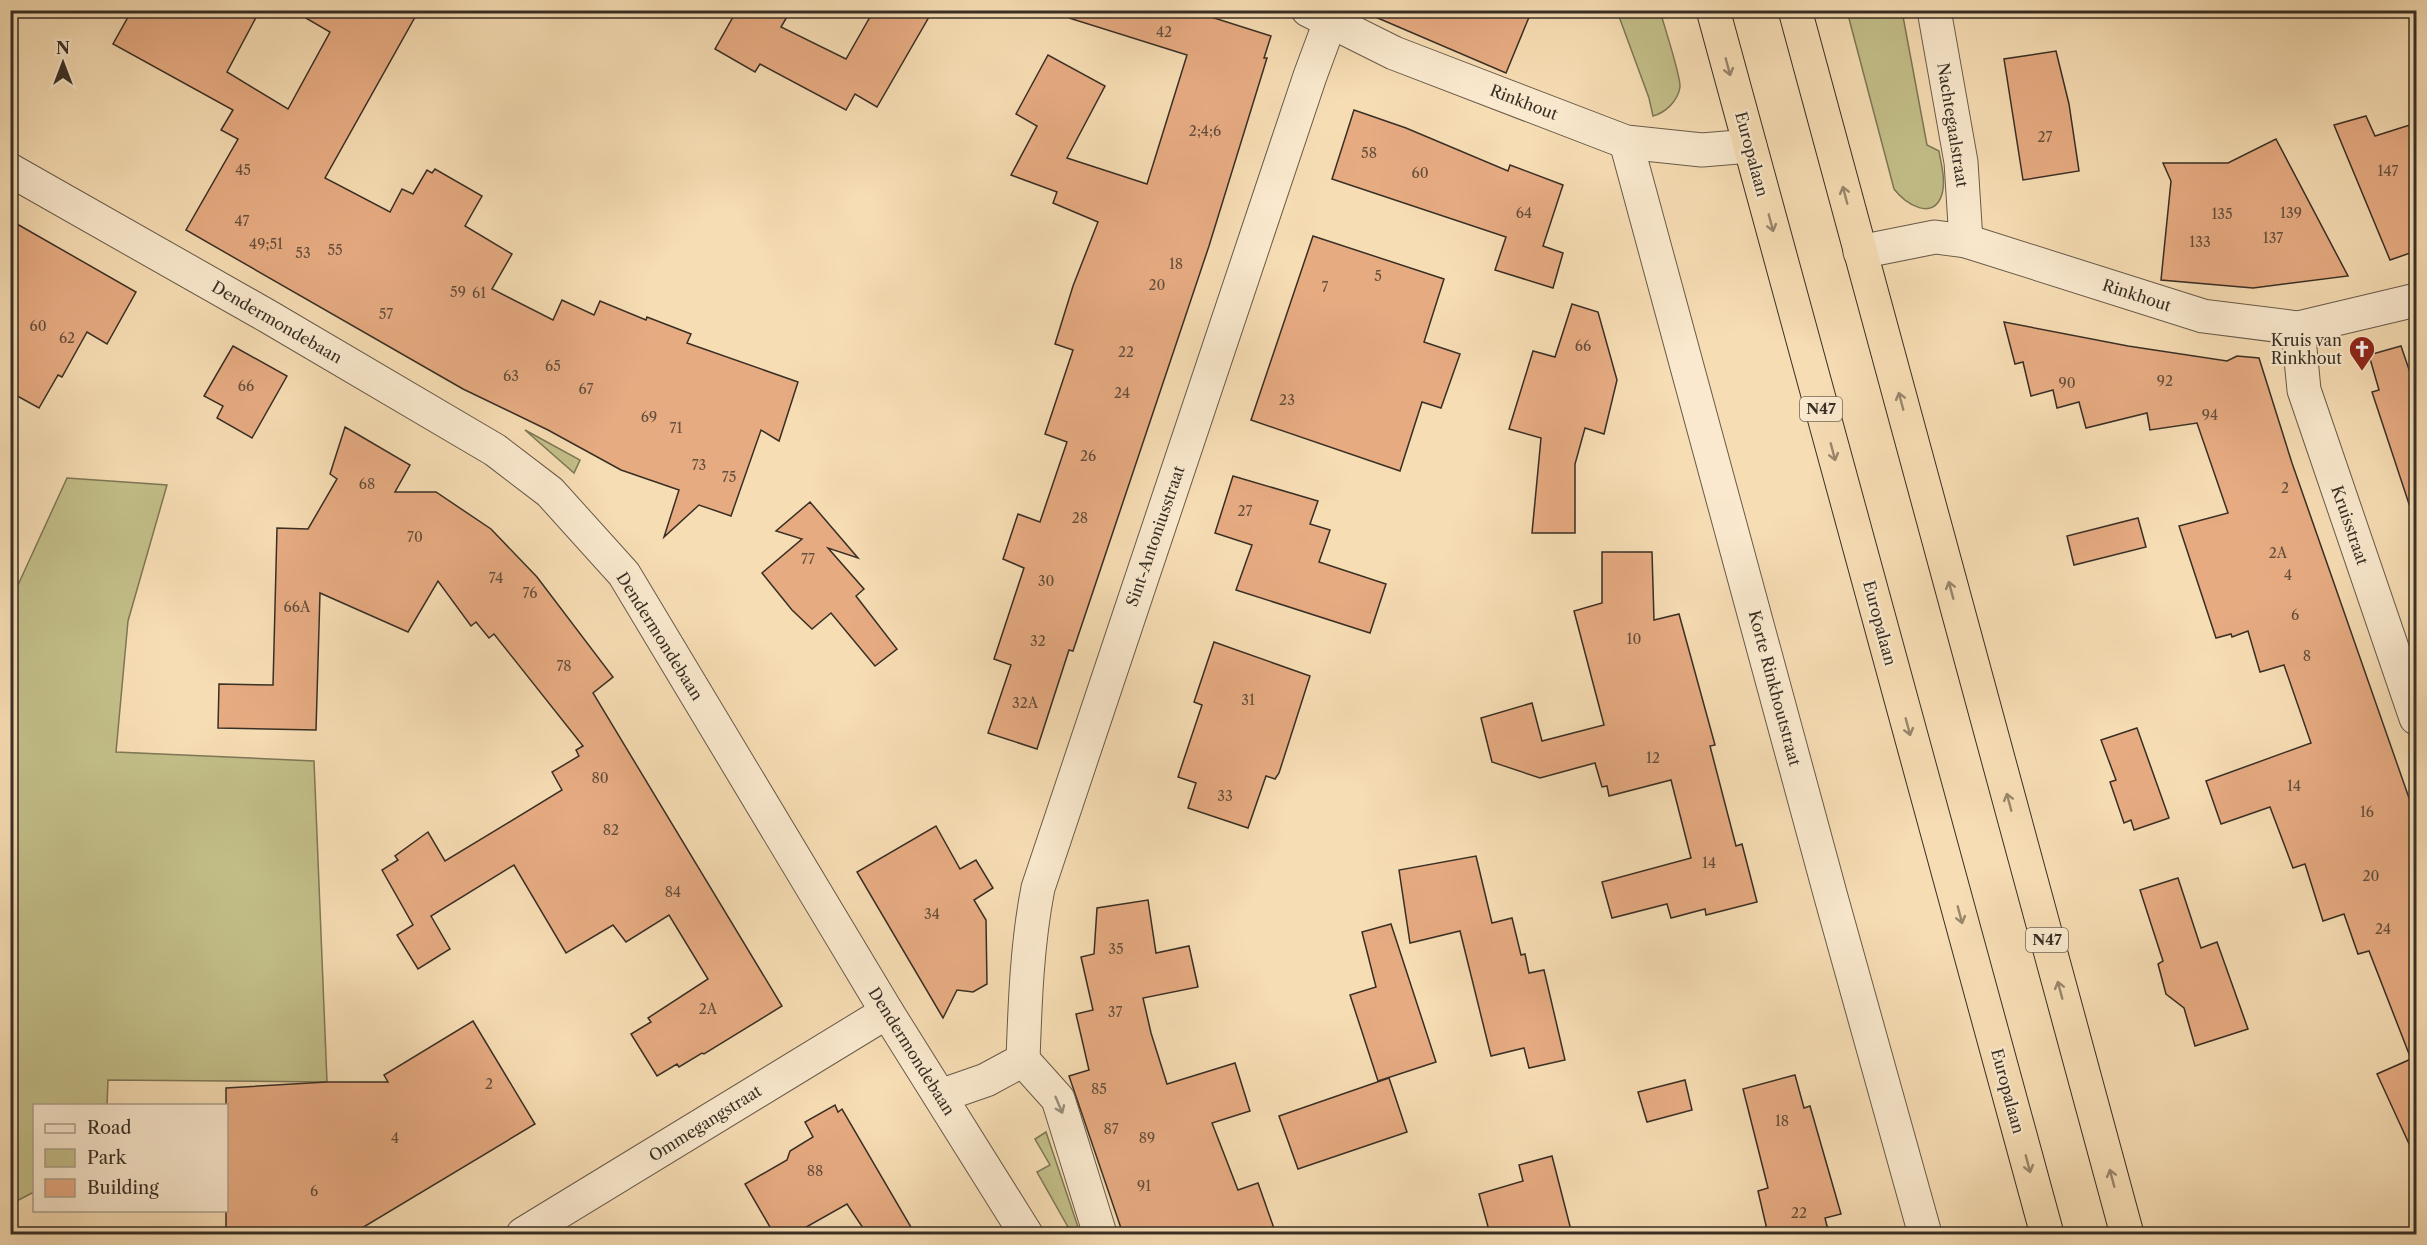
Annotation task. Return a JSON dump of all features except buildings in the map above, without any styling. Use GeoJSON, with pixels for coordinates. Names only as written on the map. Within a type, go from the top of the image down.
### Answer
{"type":"FeatureCollection","features":[{"type":"Feature","properties":{"kind":"highway","name":"Europalaan"},"geometry":{"type":"LineString","coordinates":[[1713,10],[2047,1234]]}},
{"type":"Feature","properties":{"kind":"highway","name":"N47"},"geometry":{"type":"LineString","coordinates":[[1795,10],[2127,1234]]}},
{"type":"Feature","properties":{"kind":"street","name":"Nachtegaalstraat"},"geometry":{"type":"LineString","coordinates":[[1934,10],[1961,162],[1966,241]]}},
{"type":"Feature","properties":{"kind":"street","name":"Rinkhout"},"geometry":{"type":"LineString","coordinates":[[1319,16],[1394,53],[1626,142],[1702,150],[1750,146]]}},
{"type":"Feature","properties":{"kind":"street","name":"Sint-Antoniusstraat"},"geometry":{"type":"LineString","coordinates":[[1023,1060],[1027,970],[1032,918],[1038,888],[1306,87],[1319,16]]}},
{"type":"Feature","properties":{"kind":"street","name":"Korte Rinkhoutstraat"},"geometry":{"type":"LineString","coordinates":[[1626,142],[1925,1234]]}},
{"type":"Feature","properties":{"kind":"street","name":"Dendermondebaan"},"geometry":{"type":"LineString","coordinates":[[10,170],[259,311],[495,450],[550,492],[624,574],[887,1012],[1026,1234]]}},
{"type":"Feature","properties":{"kind":"street","name":"Rinkhout"},"geometry":{"type":"LineString","coordinates":[[1860,252],[1935,237],[1966,241],[2203,316],[2298,328],[2416,300]]}},
{"type":"Feature","properties":{"kind":"street","name":"Kruisstraat"},"geometry":{"type":"LineString","coordinates":[[2298,328],[2304,390],[2416,718]]}},
{"type":"Feature","properties":{"kind":"street","name":"Ommegangstraat"},"geometry":{"type":"LineString","coordinates":[[523,1234],[887,1012]]}},
{"type":"Feature","properties":{"kind":"street"},"geometry":{"type":"LineString","coordinates":[[940,1096],[986,1080],[1023,1060],[1058,1099],[1100,1234]]}},
{"type":"Feature","properties":{"kind":"green space"},"geometry":{"type":"Polygon","coordinates":[[[1617,11],[1660,11],[1680,87],[1674,102],[1653,116],[1649,98],[1617,11]]]}},
{"type":"Feature","properties":{"kind":"green space"},"geometry":{"type":"Polygon","coordinates":[[[1847,11],[1902,11],[1927,145],[1939,151],[1943,172],[1942,194],[1933,207],[1926,209],[1912,205],[1894,189],[1847,11]]]}},
{"type":"Feature","properties":{"kind":"green space"},"geometry":{"type":"Polygon","coordinates":[[[525,430],[580,460],[574,473],[525,430]]]}},
{"type":"Feature","properties":{"kind":"green space"},"geometry":{"type":"Polygon","coordinates":[[[67,478],[167,485],[128,621],[116,752],[314,761],[327,1082],[108,1080],[107,1104],[33,1104],[33,1193],[11,1204],[11,584],[18,585],[67,478]]]}},
{"type":"Feature","properties":{"kind":"green space"},"geometry":{"type":"Polygon","coordinates":[[[1046,1132],[1079,1230],[1087,1234],[1072,1234],[1037,1172],[1050,1165],[1035,1139],[1046,1132]]]}},
{"type":"Feature","properties":{"kind":"place","name":"Kruis van Rinkhout"},"geometry":{"type":"Point","coordinates":[2362,372]}}]}
